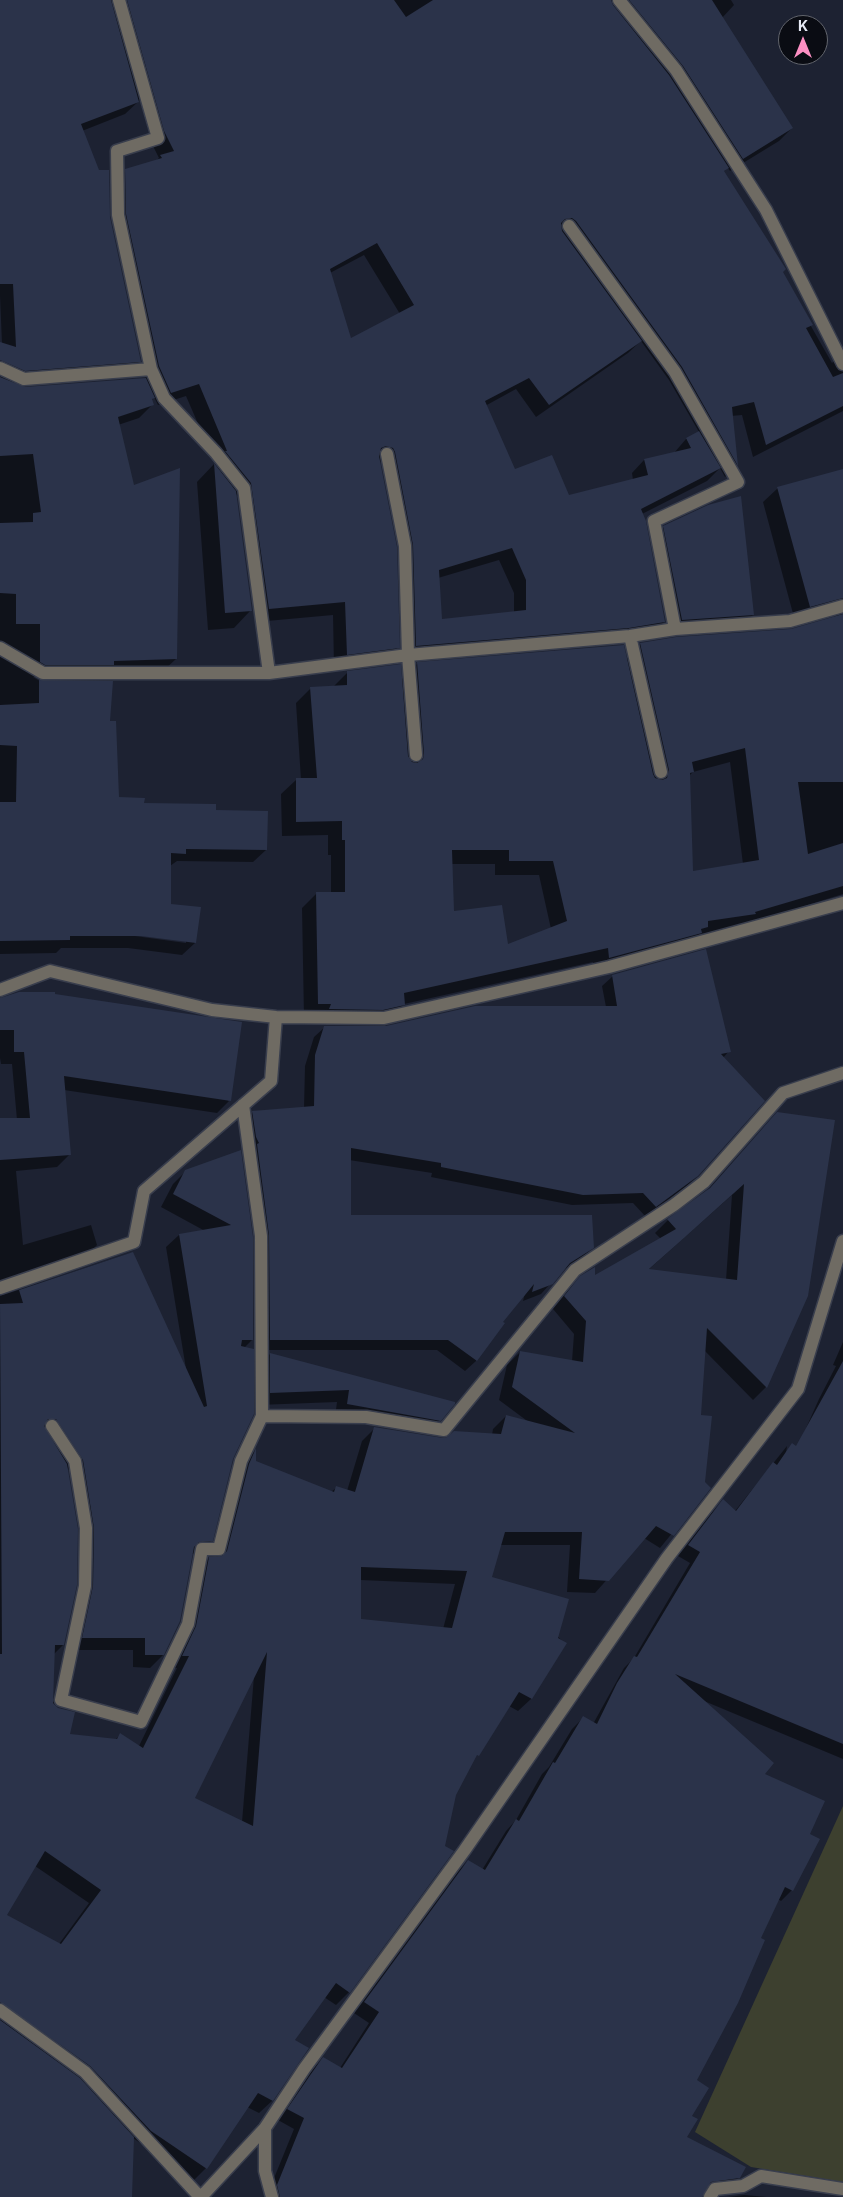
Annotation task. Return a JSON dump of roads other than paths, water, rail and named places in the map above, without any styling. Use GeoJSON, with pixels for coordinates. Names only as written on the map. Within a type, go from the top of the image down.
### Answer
{"type":"FeatureCollection","features":[{"type":"Feature","properties":{"kind":"street"},"geometry":{"type":"LineString","coordinates":[[119,0],[158,138],[117,151],[118,215],[130,278],[151,369],[164,398],[216,453],[244,488],[269,673]]}},
{"type":"Feature","properties":{"kind":"street"},"geometry":{"type":"LineString","coordinates":[[619,0],[676,70],[766,210],[843,364]]}},
{"type":"Feature","properties":{"kind":"street"},"geometry":{"type":"LineString","coordinates":[[569,226],[675,372],[738,482],[654,521],[675,628]]}},
{"type":"Feature","properties":{"kind":"street"},"geometry":{"type":"LineString","coordinates":[[0,368],[24,379],[151,369]]}},
{"type":"Feature","properties":{"kind":"street"},"geometry":{"type":"LineString","coordinates":[[387,454],[405,546],[408,655],[416,755]]}},
{"type":"Feature","properties":{"kind":"street"},"geometry":{"type":"LineString","coordinates":[[0,648],[43,673],[269,673],[408,655],[630,636],[675,628],[790,621],[843,606]]}},
{"type":"Feature","properties":{"kind":"street"},"geometry":{"type":"LineString","coordinates":[[630,636],[661,772]]}},
{"type":"Feature","properties":{"kind":"street"},"geometry":{"type":"LineString","coordinates":[[0,990],[50,970],[212,1010],[276,1016],[384,1018],[609,966],[843,903]]}},
{"type":"Feature","properties":{"kind":"street"},"geometry":{"type":"LineString","coordinates":[[0,1288],[134,1242],[144,1192],[271,1081],[276,1016]]}},
{"type":"Feature","properties":{"kind":"street"},"geometry":{"type":"LineString","coordinates":[[262,1416],[366,1417],[444,1430],[575,1270],[674,1205],[704,1182],[784,1093],[843,1073]]}},
{"type":"Feature","properties":{"kind":"street"},"geometry":{"type":"LineString","coordinates":[[52,1426],[76,1461],[86,1528],[84,1586],[61,1700],[141,1722],[188,1624],[202,1549],[219,1549],[241,1461],[262,1416],[261,1236],[243,1105]]}},
{"type":"Feature","properties":{"kind":"street"},"geometry":{"type":"LineString","coordinates":[[0,2010],[85,2072],[201,2197],[265,2128],[304,2069],[464,1851],[667,1558],[798,1389],[843,1241]]}},
{"type":"Feature","properties":{"kind":"street"},"geometry":{"type":"LineString","coordinates":[[265,2128],[265,2171],[272,2197]]}},
{"type":"Feature","properties":{"kind":"street"},"geometry":{"type":"LineString","coordinates":[[710,2197],[715,2189],[743,2186],[761,2176],[843,2190]]}}]}
